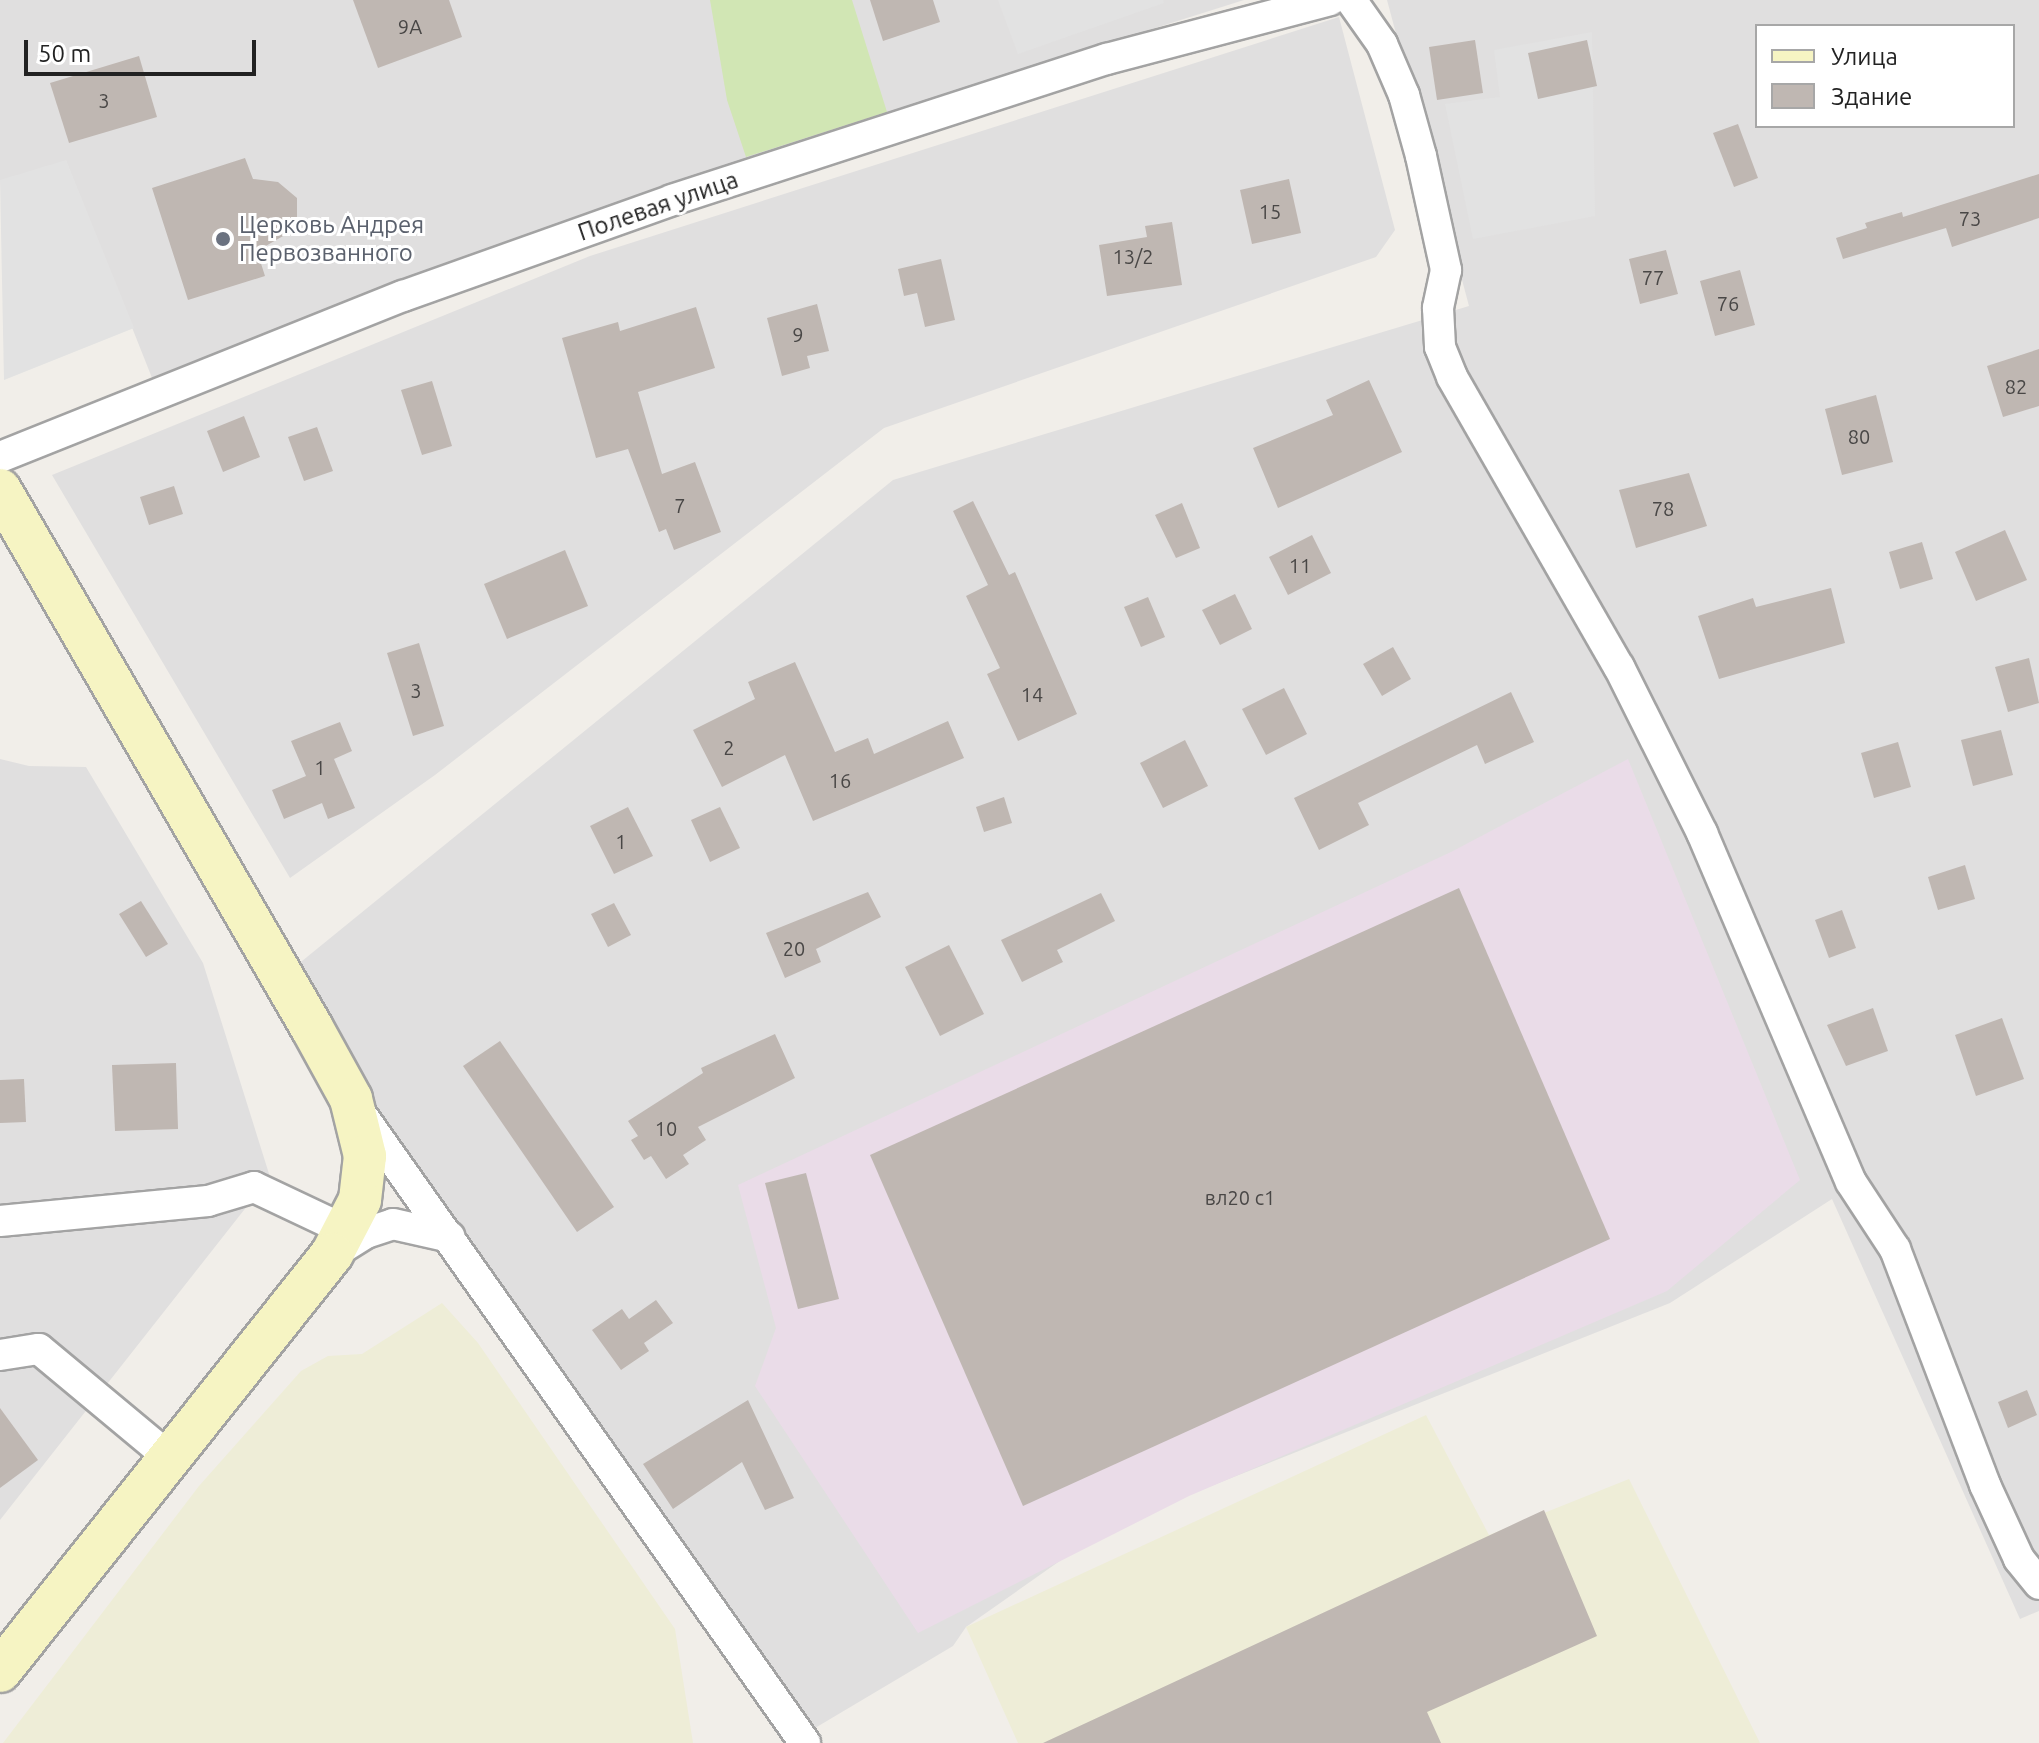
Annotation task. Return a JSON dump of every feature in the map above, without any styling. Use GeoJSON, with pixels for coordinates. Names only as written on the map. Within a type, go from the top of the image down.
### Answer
{"type":"FeatureCollection","features":[{"type":"Feature","properties":{"kind":"main road"},"geometry":{"type":"LineString","coordinates":[[0,490],[351,1099],[365,1156],[360,1200],[340,1242],[0,1671]]}},
{"type":"Feature","properties":{"kind":"street","name":"Полевая улица"},"geometry":{"type":"LineString","coordinates":[[0,457],[403,296],[672,200],[1107,59],[1330,0]]}},
{"type":"Feature","properties":{"kind":"street"},"geometry":{"type":"LineString","coordinates":[[1351,0],[1382,44],[1404,95],[1421,156],[1446,270],[1438,308],[1440,347],[1452,377],[1619,667],[1702,833],[1851,1182],[1895,1249],[1985,1485],[2019,1559],[2039,1584]]}},
{"type":"Feature","properties":{"kind":"street"},"geometry":{"type":"LineString","coordinates":[[351,1099],[805,1743]]}},
{"type":"Feature","properties":{"kind":"street"},"geometry":{"type":"LineString","coordinates":[[0,1221],[208,1201],[254,1187],[340,1242],[393,1224],[450,1237]]}},
{"type":"Feature","properties":{"kind":"street"},"geometry":{"type":"LineString","coordinates":[[0,1355],[39,1349],[170,1458]]}},
{"type":"Feature","properties":{"kind":"shaded area"},"geometry":{"type":"Polygon","coordinates":[[[0,0],[1244,0],[810,137],[158,393],[66,161],[0,181],[0,0]]]}},
{"type":"Feature","properties":{"kind":"shaded area"},"geometry":{"type":"Polygon","coordinates":[[[998,0],[1163,0],[1164,3],[1018,54],[998,0]]]}},
{"type":"Feature","properties":{"kind":"shaded area"},"geometry":{"type":"Polygon","coordinates":[[[1387,0],[2039,0],[2039,1611],[2020,1619],[1832,1199],[1670,1303],[1108,1527],[966,1627],[953,1646],[810,1731],[388,1128],[291,970],[893,480],[1469,306],[1387,0]]]}},
{"type":"Feature","properties":{"kind":"shaded area"},"geometry":{"type":"Polygon","coordinates":[[[1339,17],[1395,230],[1376,257],[884,428],[435,775],[290,878],[52,475],[590,256],[1339,17]]]}},
{"type":"Feature","properties":{"kind":"shaded area"},"geometry":{"type":"Polygon","coordinates":[[[1592,32],[1595,216],[1473,239],[1445,104],[1500,97],[1494,50],[1592,32]]]}},
{"type":"Feature","properties":{"kind":"shaded area"},"geometry":{"type":"Polygon","coordinates":[[[66,160],[134,328],[4,380],[0,180],[66,160]]]}},
{"type":"Feature","properties":{"kind":"shaded area"},"geometry":{"type":"Polygon","coordinates":[[[0,759],[29,766],[86,767],[203,963],[270,1177],[0,1520],[0,759]]]}},
{"type":"Feature","properties":{"kind":"shaded area"},"geometry":{"type":"Polygon","coordinates":[[[1628,759],[1800,1180],[1667,1291],[1189,1496],[918,1633],[755,1386],[776,1328],[738,1185],[1451,852],[1628,759]]]}},
{"type":"Feature","properties":{"kind":"green space"},"geometry":{"type":"Polygon","coordinates":[[[710,0],[852,0],[887,112],[746,157],[727,100],[710,0]]]}},
{"type":"Feature","properties":{"kind":"green space"},"geometry":{"type":"Polygon","coordinates":[[[442,1303],[478,1343],[675,1629],[693,1743],[3,1743],[199,1486],[301,1371],[328,1356],[362,1354],[442,1303]]]}},
{"type":"Feature","properties":{"kind":"green space"},"geometry":{"type":"Polygon","coordinates":[[[1426,1415],[1489,1535],[1629,1479],[1760,1743],[1018,1743],[966,1627],[1426,1415]]]}},
{"type":"Feature","properties":{"kind":"building"},"geometry":{"type":"Polygon","coordinates":[[[353,0],[449,0],[462,37],[378,68],[353,0]]]}},
{"type":"Feature","properties":{"kind":"building"},"geometry":{"type":"Polygon","coordinates":[[[870,0],[933,0],[940,22],[883,41],[870,0]]]}},
{"type":"Feature","properties":{"kind":"building"},"geometry":{"type":"Polygon","coordinates":[[[1475,40],[1483,93],[1437,100],[1429,47],[1475,40]]]}},
{"type":"Feature","properties":{"kind":"building"},"geometry":{"type":"Polygon","coordinates":[[[1587,40],[1597,86],[1538,99],[1528,53],[1587,40]]]}},
{"type":"Feature","properties":{"kind":"building"},"geometry":{"type":"Polygon","coordinates":[[[139,56],[157,117],[69,143],[50,83],[139,56]]]}},
{"type":"Feature","properties":{"kind":"building"},"geometry":{"type":"Polygon","coordinates":[[[1738,124],[1758,178],[1734,187],[1713,133],[1738,124]]]}},
{"type":"Feature","properties":{"kind":"building","name":"Церковь Андрея Первозванного"},"geometry":{"type":"Polygon","coordinates":[[[245,158],[253,179],[278,182],[297,198],[297,228],[257,251],[265,276],[188,300],[152,188],[245,158]]]}},
{"type":"Feature","properties":{"kind":"building"},"geometry":{"type":"Polygon","coordinates":[[[2039,174],[2039,218],[1952,247],[1946,228],[1843,259],[1836,238],[1867,228],[1865,223],[1902,212],[1903,217],[2039,174]]]}},
{"type":"Feature","properties":{"kind":"building"},"geometry":{"type":"Polygon","coordinates":[[[1289,179],[1301,233],[1252,244],[1240,190],[1289,179]]]}},
{"type":"Feature","properties":{"kind":"building"},"geometry":{"type":"Polygon","coordinates":[[[1172,222],[1182,285],[1107,296],[1099,245],[1147,237],[1145,226],[1172,222]]]}},
{"type":"Feature","properties":{"kind":"building"},"geometry":{"type":"Polygon","coordinates":[[[1666,250],[1678,294],[1640,304],[1629,259],[1666,250]]]}},
{"type":"Feature","properties":{"kind":"building"},"geometry":{"type":"Polygon","coordinates":[[[941,259],[955,320],[925,327],[917,293],[904,296],[898,269],[941,259]]]}},
{"type":"Feature","properties":{"kind":"building"},"geometry":{"type":"Polygon","coordinates":[[[1740,270],[1755,325],[1715,336],[1700,281],[1740,270]]]}},
{"type":"Feature","properties":{"kind":"building"},"geometry":{"type":"Polygon","coordinates":[[[817,304],[829,351],[807,356],[810,368],[782,376],[767,318],[817,304]]]}},
{"type":"Feature","properties":{"kind":"building"},"geometry":{"type":"Polygon","coordinates":[[[696,307],[715,368],[638,392],[662,474],[695,462],[721,532],[674,550],[666,529],[659,532],[628,449],[596,458],[562,338],[618,322],[620,331],[696,307]]]}},
{"type":"Feature","properties":{"kind":"building"},"geometry":{"type":"Polygon","coordinates":[[[2039,349],[2039,406],[2003,417],[1987,366],[2039,349]]]}},
{"type":"Feature","properties":{"kind":"building"},"geometry":{"type":"Polygon","coordinates":[[[1369,380],[1402,452],[1278,508],[1253,448],[1333,415],[1326,400],[1369,380]]]}},
{"type":"Feature","properties":{"kind":"building"},"geometry":{"type":"Polygon","coordinates":[[[432,381],[452,446],[422,455],[401,390],[432,381]]]}},
{"type":"Feature","properties":{"kind":"building"},"geometry":{"type":"Polygon","coordinates":[[[1876,395],[1893,462],[1842,475],[1825,409],[1876,395]]]}},
{"type":"Feature","properties":{"kind":"building"},"geometry":{"type":"Polygon","coordinates":[[[244,416],[260,457],[223,472],[207,431],[244,416]]]}},
{"type":"Feature","properties":{"kind":"building"},"geometry":{"type":"Polygon","coordinates":[[[317,427],[333,471],[304,481],[288,437],[317,427]]]}},
{"type":"Feature","properties":{"kind":"building"},"geometry":{"type":"Polygon","coordinates":[[[1689,473],[1707,526],[1636,548],[1619,490],[1689,473]]]}},
{"type":"Feature","properties":{"kind":"building"},"geometry":{"type":"Polygon","coordinates":[[[174,486],[183,514],[149,525],[140,497],[174,486]]]}},
{"type":"Feature","properties":{"kind":"building"},"geometry":{"type":"Polygon","coordinates":[[[973,501],[1009,575],[1015,572],[1077,714],[1018,741],[987,674],[1000,668],[966,596],[988,585],[953,511],[973,501]]]}},
{"type":"Feature","properties":{"kind":"building"},"geometry":{"type":"Polygon","coordinates":[[[1182,503],[1200,548],[1176,558],[1155,515],[1182,503]]]}},
{"type":"Feature","properties":{"kind":"building"},"geometry":{"type":"Polygon","coordinates":[[[2005,530],[2027,580],[1976,601],[1955,552],[2005,530]]]}},
{"type":"Feature","properties":{"kind":"building"},"geometry":{"type":"Polygon","coordinates":[[[1312,535],[1331,573],[1288,595],[1269,557],[1312,535]]]}},
{"type":"Feature","properties":{"kind":"building"},"geometry":{"type":"Polygon","coordinates":[[[1922,542],[1933,579],[1900,589],[1889,552],[1922,542]]]}},
{"type":"Feature","properties":{"kind":"building"},"geometry":{"type":"Polygon","coordinates":[[[565,550],[588,606],[507,639],[484,584],[565,550]]]}},
{"type":"Feature","properties":{"kind":"building"},"geometry":{"type":"Polygon","coordinates":[[[1831,588],[1845,643],[1719,679],[1698,616],[1753,598],[1756,607],[1831,588]]]}},
{"type":"Feature","properties":{"kind":"building"},"geometry":{"type":"Polygon","coordinates":[[[1235,594],[1252,629],[1220,645],[1202,610],[1235,594]]]}},
{"type":"Feature","properties":{"kind":"building"},"geometry":{"type":"Polygon","coordinates":[[[1148,597],[1165,637],[1141,647],[1124,607],[1148,597]]]}},
{"type":"Feature","properties":{"kind":"building"},"geometry":{"type":"Polygon","coordinates":[[[419,643],[444,726],[413,736],[387,653],[419,643]]]}},
{"type":"Feature","properties":{"kind":"building"},"geometry":{"type":"Polygon","coordinates":[[[1393,647],[1411,679],[1382,696],[1363,664],[1393,647]]]}},
{"type":"Feature","properties":{"kind":"building"},"geometry":{"type":"Polygon","coordinates":[[[2029,658],[2039,703],[2008,712],[1995,667],[2029,658]]]}},
{"type":"Feature","properties":{"kind":"building"},"geometry":{"type":"Polygon","coordinates":[[[795,662],[835,752],[868,738],[874,754],[948,721],[964,758],[813,821],[785,755],[722,787],[693,730],[755,699],[748,682],[795,662]]]}},
{"type":"Feature","properties":{"kind":"building"},"geometry":{"type":"Polygon","coordinates":[[[1284,688],[1307,734],[1266,755],[1242,709],[1284,688]]]}},
{"type":"Feature","properties":{"kind":"building"},"geometry":{"type":"Polygon","coordinates":[[[1511,692],[1534,742],[1485,764],[1477,745],[1358,803],[1369,825],[1319,850],[1294,798],[1511,692]]]}},
{"type":"Feature","properties":{"kind":"building"},"geometry":{"type":"Polygon","coordinates":[[[340,722],[352,751],[334,759],[355,808],[328,819],[322,803],[284,819],[272,790],[306,776],[291,741],[340,722]]]}},
{"type":"Feature","properties":{"kind":"building"},"geometry":{"type":"Polygon","coordinates":[[[2001,730],[2013,775],[1973,786],[1961,740],[2001,730]]]}},
{"type":"Feature","properties":{"kind":"building"},"geometry":{"type":"Polygon","coordinates":[[[1185,740],[1208,786],[1163,808],[1140,763],[1185,740]]]}},
{"type":"Feature","properties":{"kind":"building"},"geometry":{"type":"Polygon","coordinates":[[[1898,742],[1911,787],[1874,798],[1861,753],[1898,742]]]}},
{"type":"Feature","properties":{"kind":"building"},"geometry":{"type":"Polygon","coordinates":[[[1004,797],[1012,823],[984,832],[976,807],[1004,797]]]}},
{"type":"Feature","properties":{"kind":"building"},"geometry":{"type":"Polygon","coordinates":[[[628,807],[653,856],[614,874],[590,826],[628,807]]]}},
{"type":"Feature","properties":{"kind":"building"},"geometry":{"type":"Polygon","coordinates":[[[720,807],[740,848],[710,862],[691,820],[720,807]]]}},
{"type":"Feature","properties":{"kind":"building"},"geometry":{"type":"Polygon","coordinates":[[[1965,865],[1975,899],[1938,910],[1928,877],[1965,865]]]}},
{"type":"Feature","properties":{"kind":"building"},"geometry":{"type":"Polygon","coordinates":[[[1459,888],[1610,1239],[1023,1506],[870,1155],[1459,888]]]}},
{"type":"Feature","properties":{"kind":"building"},"geometry":{"type":"Polygon","coordinates":[[[868,892],[881,917],[816,949],[821,962],[785,978],[766,933],[868,892]]]}},
{"type":"Feature","properties":{"kind":"building"},"geometry":{"type":"Polygon","coordinates":[[[1101,893],[1115,921],[1057,950],[1063,962],[1022,982],[1001,940],[1101,893]]]}},
{"type":"Feature","properties":{"kind":"building"},"geometry":{"type":"Polygon","coordinates":[[[141,901],[168,944],[146,957],[119,914],[141,901]]]}},
{"type":"Feature","properties":{"kind":"building"},"geometry":{"type":"Polygon","coordinates":[[[614,903],[631,935],[608,947],[591,914],[614,903]]]}},
{"type":"Feature","properties":{"kind":"building"},"geometry":{"type":"Polygon","coordinates":[[[1842,910],[1856,948],[1829,958],[1815,920],[1842,910]]]}},
{"type":"Feature","properties":{"kind":"building"},"geometry":{"type":"Polygon","coordinates":[[[949,945],[984,1014],[940,1036],[905,967],[949,945]]]}},
{"type":"Feature","properties":{"kind":"building"},"geometry":{"type":"Polygon","coordinates":[[[1873,1008],[1888,1051],[1846,1066],[1827,1025],[1873,1008]]]}},
{"type":"Feature","properties":{"kind":"building"},"geometry":{"type":"Polygon","coordinates":[[[2002,1018],[2024,1079],[1976,1096],[1955,1035],[2002,1018]]]}},
{"type":"Feature","properties":{"kind":"building"},"geometry":{"type":"Polygon","coordinates":[[[775,1034],[795,1078],[698,1127],[706,1140],[683,1155],[689,1164],[666,1179],[651,1156],[644,1160],[631,1140],[638,1136],[628,1121],[703,1073],[701,1068],[775,1034]]]}},
{"type":"Feature","properties":{"kind":"building"},"geometry":{"type":"Polygon","coordinates":[[[500,1041],[614,1207],[577,1232],[463,1066],[500,1041]]]}},
{"type":"Feature","properties":{"kind":"building"},"geometry":{"type":"Polygon","coordinates":[[[176,1063],[178,1129],[115,1131],[112,1065],[176,1063]]]}},
{"type":"Feature","properties":{"kind":"building"},"geometry":{"type":"Polygon","coordinates":[[[24,1079],[26,1122],[0,1123],[0,1080],[24,1079]]]}},
{"type":"Feature","properties":{"kind":"building"},"geometry":{"type":"Polygon","coordinates":[[[806,1173],[839,1299],[798,1309],[765,1183],[806,1173]]]}},
{"type":"Feature","properties":{"kind":"building"},"geometry":{"type":"Polygon","coordinates":[[[656,1300],[673,1323],[644,1343],[649,1351],[621,1370],[592,1330],[622,1309],[629,1319],[656,1300]]]}},
{"type":"Feature","properties":{"kind":"building"},"geometry":{"type":"Polygon","coordinates":[[[2027,1390],[2037,1415],[2008,1428],[1998,1402],[2027,1390]]]}},
{"type":"Feature","properties":{"kind":"building"},"geometry":{"type":"Polygon","coordinates":[[[748,1400],[794,1498],[765,1510],[742,1462],[673,1509],[643,1464],[748,1400]]]}},
{"type":"Feature","properties":{"kind":"building"},"geometry":{"type":"Polygon","coordinates":[[[0,1408],[38,1460],[0,1488],[0,1408]]]}},
{"type":"Feature","properties":{"kind":"building"},"geometry":{"type":"Polygon","coordinates":[[[1544,1510],[1597,1636],[1427,1712],[1441,1743],[1043,1743],[1544,1510]]]}},
{"type":"Feature","properties":{"kind":"place","name":"Церковь Андрея Первозванного"},"geometry":{"type":"Point","coordinates":[223,239]}}]}
